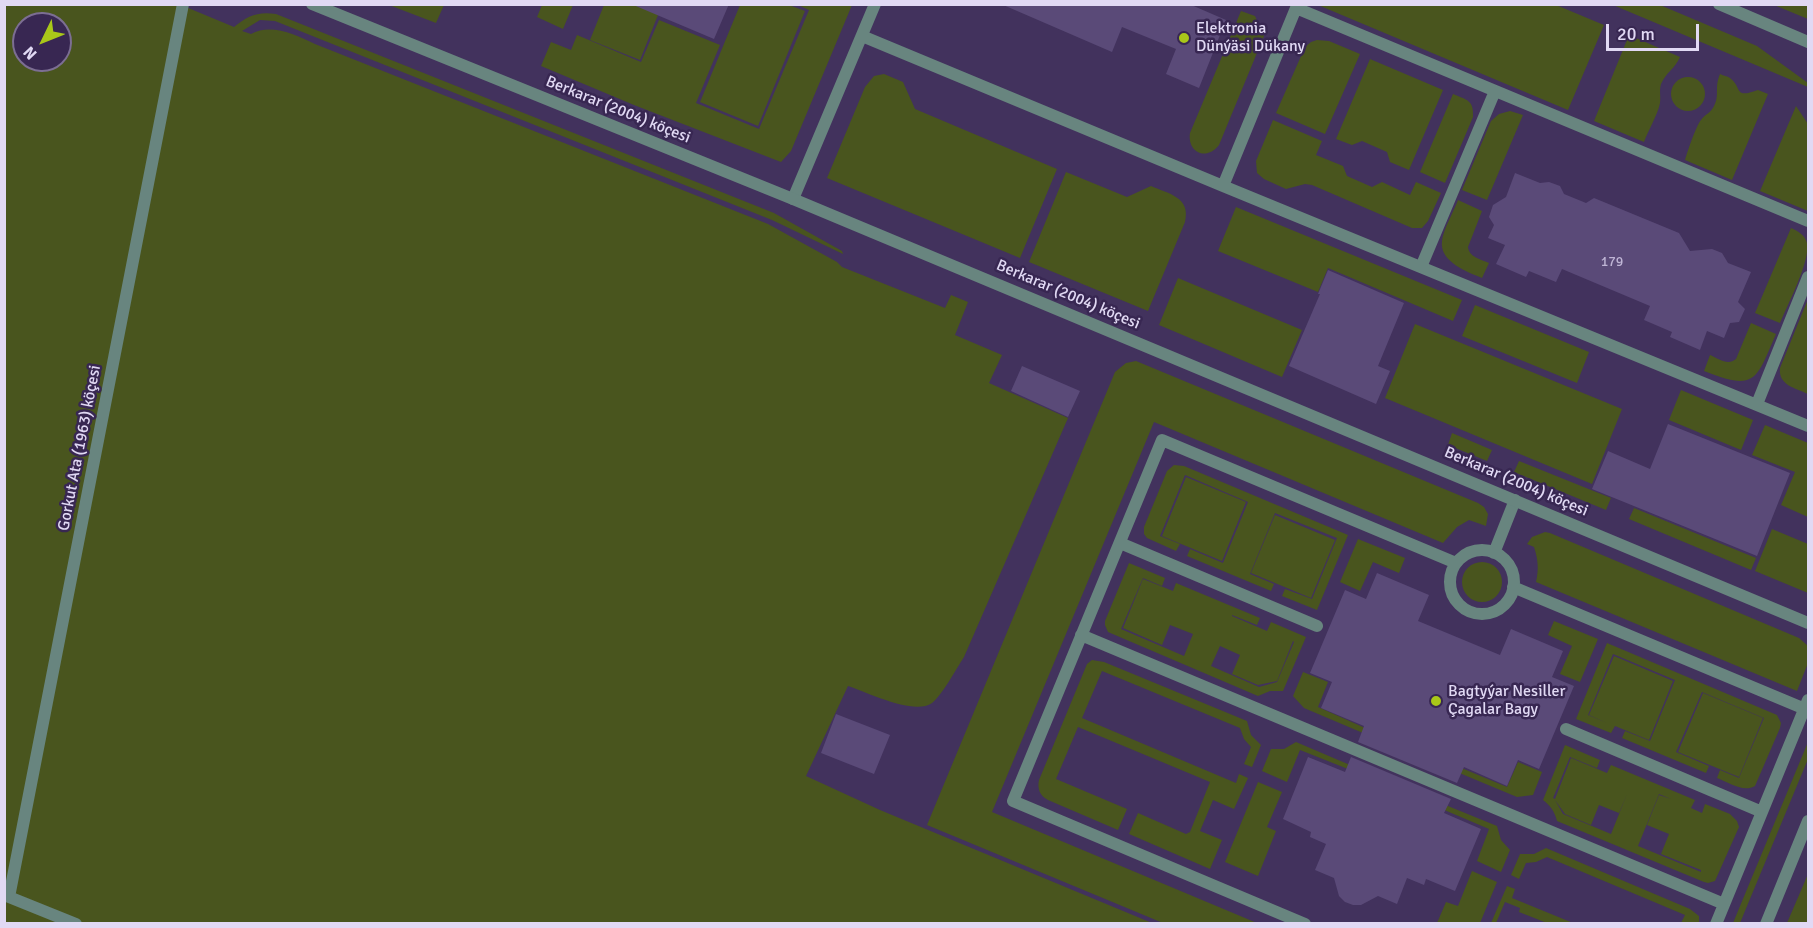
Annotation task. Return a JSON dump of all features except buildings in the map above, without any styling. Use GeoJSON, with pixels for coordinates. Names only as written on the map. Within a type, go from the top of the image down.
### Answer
{"type":"FeatureCollection","features":[{"type":"Feature","properties":{"kind":"street","name":"Gorkut Ata (1963) köçesi"},"geometry":{"type":"LineString","coordinates":[[7,896],[183,4]]}},
{"type":"Feature","properties":{"kind":"street","name":"Berkarar (2004) köçesi"},"geometry":{"type":"LineString","coordinates":[[312,4],[793,199],[1809,623]]}},
{"type":"Feature","properties":{"kind":"street"},"geometry":{"type":"LineString","coordinates":[[793,199],[875,4]]}},
{"type":"Feature","properties":{"kind":"street"},"geometry":{"type":"LineString","coordinates":[[1719,4],[1809,42]]}},
{"type":"Feature","properties":{"kind":"street"},"geometry":{"type":"LineString","coordinates":[[1223,186],[1294,6],[1495,92],[1809,221]]}},
{"type":"Feature","properties":{"kind":"street"},"geometry":{"type":"LineString","coordinates":[[862,36],[1809,426]]}},
{"type":"Feature","properties":{"kind":"street"},"geometry":{"type":"LineString","coordinates":[[1421,267],[1495,92]]}},
{"type":"Feature","properties":{"kind":"street"},"geometry":{"type":"LineString","coordinates":[[1757,404],[1809,277]]}},
{"type":"Feature","properties":{"kind":"street"},"geometry":{"type":"LineString","coordinates":[[1305,924],[1012,801],[1162,440],[1456,563]]}},
{"type":"Feature","properties":{"kind":"street"},"geometry":{"type":"LineString","coordinates":[[1494,553],[1515,500]]}},
{"type":"Feature","properties":{"kind":"street"},"geometry":{"type":"LineString","coordinates":[[1120,543],[1317,626]]}},
{"type":"Feature","properties":{"kind":"street"},"geometry":{"type":"LineString","coordinates":[[1474,551],[1494,553],[1509,566],[1514,578],[1510,598],[1496,611],[1483,614],[1469,612],[1454,599],[1450,586],[1451,573],[1462,557],[1474,551]]}},
{"type":"Feature","properties":{"kind":"street"},"geometry":{"type":"LineString","coordinates":[[1513,587],[1807,704],[1716,924]]}},
{"type":"Feature","properties":{"kind":"street"},"geometry":{"type":"LineString","coordinates":[[1082,635],[1724,904]]}},
{"type":"Feature","properties":{"kind":"street"},"geometry":{"type":"LineString","coordinates":[[1566,729],[1762,812]]}},
{"type":"Feature","properties":{"kind":"street"},"geometry":{"type":"LineString","coordinates":[[1766,924],[1809,821]]}},
{"type":"Feature","properties":{"kind":"street"},"geometry":{"type":"LineString","coordinates":[[7,896],[76,924]]}},
{"type":"Feature","properties":{"kind":"green space"},"geometry":{"type":"Polygon","coordinates":[[[4,5],[181,5],[234,27],[253,15],[276,14],[774,213],[842,251],[843,254],[772,220],[275,21],[260,20],[242,31],[251,34],[275,30],[292,34],[768,224],[837,262],[842,267],[945,308],[951,295],[968,302],[955,335],[1002,355],[989,383],[1068,418],[964,657],[941,694],[932,703],[914,707],[890,702],[848,686],[806,776],[880,810],[1152,923],[5,923],[4,5]]]}},
{"type":"Feature","properties":{"kind":"green space"},"geometry":{"type":"Polygon","coordinates":[[[389,5],[444,5],[436,23],[389,5]]]}},
{"type":"Feature","properties":{"kind":"green space"},"geometry":{"type":"Polygon","coordinates":[[[542,5],[573,5],[563,29],[537,17],[542,5]]]}},
{"type":"Feature","properties":{"kind":"green space"},"geometry":{"type":"Polygon","coordinates":[[[604,5],[662,5],[640,60],[590,40],[604,5]]]}},
{"type":"Feature","properties":{"kind":"green space"},"geometry":{"type":"Polygon","coordinates":[[[740,5],[789,5],[805,11],[758,126],[700,102],[740,5]]]}},
{"type":"Feature","properties":{"kind":"green space"},"geometry":{"type":"Polygon","coordinates":[[[798,5],[852,5],[791,151],[781,162],[541,66],[551,42],[571,50],[577,35],[641,62],[659,20],[720,45],[696,103],[759,129],[809,10],[798,5]]]}},
{"type":"Feature","properties":{"kind":"green space"},"geometry":{"type":"Polygon","coordinates":[[[1318,5],[1556,5],[1604,25],[1568,110],[1318,5]]]}},
{"type":"Feature","properties":{"kind":"green space"},"geometry":{"type":"Polygon","coordinates":[[[1613,5],[1660,5],[1757,46],[1808,83],[1808,87],[1613,5]]]}},
{"type":"Feature","properties":{"kind":"green space"},"geometry":{"type":"Polygon","coordinates":[[[1774,5],[1808,5],[1808,19],[1774,5]]]}},
{"type":"Feature","properties":{"kind":"green space"},"geometry":{"type":"Polygon","coordinates":[[[1241,11],[1255,16],[1264,36],[1219,145],[1204,154],[1192,146],[1190,133],[1241,11]]]}},
{"type":"Feature","properties":{"kind":"green space"},"geometry":{"type":"Polygon","coordinates":[[[1629,35],[1680,57],[1661,84],[1659,107],[1644,142],[1594,121],[1629,35]]]}},
{"type":"Feature","properties":{"kind":"green space"},"geometry":{"type":"Polygon","coordinates":[[[1317,40],[1329,41],[1360,54],[1325,134],[1276,113],[1305,47],[1317,40]]]}},
{"type":"Feature","properties":{"kind":"green space"},"geometry":{"type":"Polygon","coordinates":[[[1370,59],[1443,90],[1409,170],[1390,162],[1387,152],[1362,141],[1352,145],[1336,139],[1370,59]]]}},
{"type":"Feature","properties":{"kind":"green space"},"geometry":{"type":"Polygon","coordinates":[[[884,74],[903,82],[915,109],[1057,169],[1020,258],[827,178],[865,87],[874,76],[884,74]]]}},
{"type":"Feature","properties":{"kind":"green space"},"geometry":{"type":"Polygon","coordinates":[[[1720,74],[1730,78],[1742,93],[1758,90],[1768,94],[1732,180],[1685,160],[1699,123],[1716,102],[1720,74]]]}},
{"type":"Feature","properties":{"kind":"green space"},"geometry":{"type":"Polygon","coordinates":[[[1688,77],[1700,82],[1705,94],[1700,106],[1688,111],[1676,106],[1671,94],[1676,82],[1688,77]]]}},
{"type":"Feature","properties":{"kind":"green space"},"geometry":{"type":"Polygon","coordinates":[[[1453,94],[1466,99],[1471,104],[1473,117],[1445,183],[1420,172],[1453,94]]]}},
{"type":"Feature","properties":{"kind":"green space"},"geometry":{"type":"Polygon","coordinates":[[[1796,106],[1808,124],[1808,211],[1760,191],[1796,106]]]}},
{"type":"Feature","properties":{"kind":"green space"},"geometry":{"type":"Polygon","coordinates":[[[1510,111],[1523,115],[1487,200],[1462,190],[1491,121],[1499,114],[1510,111]]]}},
{"type":"Feature","properties":{"kind":"green space"},"geometry":{"type":"Polygon","coordinates":[[[1273,120],[1322,141],[1316,155],[1343,166],[1347,176],[1372,187],[1382,182],[1410,195],[1416,182],[1441,193],[1428,221],[1422,228],[1412,228],[1312,185],[1305,184],[1286,189],[1264,179],[1257,173],[1256,161],[1273,120]]]}},
{"type":"Feature","properties":{"kind":"green space"},"geometry":{"type":"Polygon","coordinates":[[[1066,172],[1127,197],[1151,186],[1171,194],[1185,207],[1185,222],[1148,311],[1029,262],[1066,172]]]}},
{"type":"Feature","properties":{"kind":"green space"},"geometry":{"type":"Polygon","coordinates":[[[1458,200],[1482,211],[1468,247],[1473,255],[1489,263],[1482,278],[1456,265],[1445,255],[1442,248],[1444,232],[1458,200]]]}},
{"type":"Feature","properties":{"kind":"green space"},"geometry":{"type":"Polygon","coordinates":[[[1236,207],[1462,300],[1453,321],[1328,268],[1318,292],[1218,251],[1236,207]]]}},
{"type":"Feature","properties":{"kind":"green space"},"geometry":{"type":"Polygon","coordinates":[[[1791,228],[1805,238],[1807,251],[1793,295],[1780,323],[1755,313],[1791,228]]]}},
{"type":"Feature","properties":{"kind":"green space"},"geometry":{"type":"Polygon","coordinates":[[[1178,278],[1302,330],[1282,377],[1159,325],[1178,278]]]}},
{"type":"Feature","properties":{"kind":"green space"},"geometry":{"type":"Polygon","coordinates":[[[1808,299],[1808,394],[1785,382],[1780,374],[1780,368],[1808,299]]]}},
{"type":"Feature","properties":{"kind":"green space"},"geometry":{"type":"Polygon","coordinates":[[[1475,305],[1589,352],[1577,383],[1462,336],[1475,305]]]}},
{"type":"Feature","properties":{"kind":"green space"},"geometry":{"type":"Polygon","coordinates":[[[1751,323],[1776,334],[1764,362],[1752,378],[1734,381],[1704,371],[1710,355],[1727,362],[1736,359],[1751,323]]]}},
{"type":"Feature","properties":{"kind":"green space"},"geometry":{"type":"Polygon","coordinates":[[[1415,324],[1622,409],[1592,484],[1385,398],[1415,324]]]}},
{"type":"Feature","properties":{"kind":"green space"},"geometry":{"type":"Polygon","coordinates":[[[1136,361],[1478,503],[1488,514],[1486,526],[1469,520],[1457,527],[1443,543],[1154,422],[992,812],[1257,923],[1163,923],[927,825],[1115,372],[1126,363],[1136,361]]]}},
{"type":"Feature","properties":{"kind":"green space"},"geometry":{"type":"Polygon","coordinates":[[[1681,390],[1753,420],[1741,450],[1669,420],[1681,390]]]}},
{"type":"Feature","properties":{"kind":"green space"},"geometry":{"type":"Polygon","coordinates":[[[1765,425],[1808,443],[1808,517],[1781,505],[1795,472],[1752,455],[1765,425]]]}},
{"type":"Feature","properties":{"kind":"green space"},"geometry":{"type":"Polygon","coordinates":[[[1452,433],[1492,450],[1487,461],[1448,445],[1452,433]]]}},
{"type":"Feature","properties":{"kind":"green space"},"geometry":{"type":"Polygon","coordinates":[[[1519,461],[1611,498],[1606,510],[1514,472],[1519,461]]]}},
{"type":"Feature","properties":{"kind":"green space"},"geometry":{"type":"Polygon","coordinates":[[[1174,465],[1184,466],[1348,535],[1317,610],[1282,596],[1285,589],[1312,599],[1337,538],[1275,513],[1250,574],[1274,584],[1271,591],[1187,556],[1190,549],[1223,563],[1248,502],[1185,475],[1160,536],[1180,544],[1176,551],[1147,538],[1144,534],[1144,527],[1167,471],[1174,465]]]}},
{"type":"Feature","properties":{"kind":"green space"},"geometry":{"type":"Polygon","coordinates":[[[1186,477],[1246,502],[1222,561],[1162,536],[1186,477]]]}},
{"type":"Feature","properties":{"kind":"green space"},"geometry":{"type":"Polygon","coordinates":[[[1634,508],[1756,558],[1751,570],[1629,519],[1634,508]]]}},
{"type":"Feature","properties":{"kind":"green space"},"geometry":{"type":"Polygon","coordinates":[[[1275,515],[1335,540],[1311,598],[1251,573],[1275,515]]]}},
{"type":"Feature","properties":{"kind":"green space"},"geometry":{"type":"Polygon","coordinates":[[[1772,529],[1808,544],[1808,593],[1755,571],[1772,529]]]}},
{"type":"Feature","properties":{"kind":"green space"},"geometry":{"type":"Polygon","coordinates":[[[1545,532],[1799,638],[1808,646],[1808,663],[1797,691],[1536,582],[1538,568],[1534,547],[1527,544],[1532,537],[1545,532]]]}},
{"type":"Feature","properties":{"kind":"green space"},"geometry":{"type":"Polygon","coordinates":[[[1358,539],[1405,558],[1399,573],[1373,562],[1360,591],[1340,582],[1358,539]]]}},
{"type":"Feature","properties":{"kind":"green space"},"geometry":{"type":"Polygon","coordinates":[[[1482,562],[1490,563],[1496,568],[1501,574],[1501,590],[1496,596],[1490,601],[1482,602],[1474,601],[1468,596],[1463,590],[1462,582],[1463,574],[1468,568],[1474,563],[1482,562]]]}},
{"type":"Feature","properties":{"kind":"green space"},"geometry":{"type":"Polygon","coordinates":[[[1129,563],[1165,578],[1162,586],[1143,578],[1121,629],[1184,656],[1193,634],[1170,625],[1162,645],[1123,628],[1143,579],[1173,591],[1176,583],[1260,618],[1257,625],[1232,615],[1267,631],[1271,622],[1306,637],[1283,691],[1270,691],[1258,696],[1108,632],[1105,621],[1129,563]],[[1294,642],[1277,681],[1258,685],[1232,674],[1240,655],[1220,646],[1211,666],[1259,687],[1277,682],[1294,642]]]}},
{"type":"Feature","properties":{"kind":"green space"},"geometry":{"type":"Polygon","coordinates":[[[1554,621],[1598,639],[1580,682],[1560,674],[1572,646],[1548,635],[1554,621]]]}},
{"type":"Feature","properties":{"kind":"green space"},"geometry":{"type":"Polygon","coordinates":[[[1607,643],[1777,715],[1781,723],[1780,728],[1755,786],[1741,788],[1717,778],[1720,770],[1739,778],[1764,718],[1702,692],[1676,752],[1709,766],[1706,773],[1622,738],[1625,731],[1650,741],[1675,680],[1613,654],[1588,715],[1607,723],[1589,715],[1614,656],[1673,681],[1649,740],[1615,726],[1611,733],[1576,719],[1607,643]]]}},
{"type":"Feature","properties":{"kind":"green space"},"geometry":{"type":"Polygon","coordinates":[[[1092,660],[1104,662],[1247,721],[1251,735],[1261,745],[1252,767],[1244,764],[1251,747],[1244,739],[1240,728],[1102,671],[1082,718],[1236,783],[1239,774],[1248,778],[1234,809],[1213,800],[1200,831],[1222,840],[1210,869],[1129,834],[1138,813],[1186,834],[1190,832],[1210,782],[1078,727],[1056,779],[1127,809],[1118,830],[1048,800],[1041,794],[1039,780],[1087,664],[1092,660]]]}},
{"type":"Feature","properties":{"kind":"green space"},"geometry":{"type":"Polygon","coordinates":[[[1303,672],[1328,682],[1318,707],[1365,728],[1363,733],[1304,708],[1293,696],[1303,672]]]}},
{"type":"Feature","properties":{"kind":"green space"},"geometry":{"type":"Polygon","coordinates":[[[1703,693],[1763,718],[1739,777],[1678,752],[1703,693]]]}},
{"type":"Feature","properties":{"kind":"green space"},"geometry":{"type":"Polygon","coordinates":[[[1296,742],[1350,765],[1348,769],[1300,750],[1287,782],[1262,771],[1271,749],[1284,749],[1296,742]]]}},
{"type":"Feature","properties":{"kind":"green space"},"geometry":{"type":"Polygon","coordinates":[[[1808,742],[1808,759],[1740,923],[1733,923],[1808,742]]]}},
{"type":"Feature","properties":{"kind":"green space"},"geometry":{"type":"Polygon","coordinates":[[[1565,745],[1600,760],[1597,768],[1570,757],[1553,798],[1555,799],[1571,758],[1607,773],[1611,765],[1695,800],[1691,808],[1702,813],[1705,804],[1730,814],[1739,827],[1715,881],[1708,883],[1557,821],[1552,809],[1543,800],[1565,745]],[[1627,794],[1619,813],[1599,805],[1591,825],[1565,814],[1555,800],[1563,814],[1611,834],[1627,794]],[[1659,794],[1638,846],[1701,872],[1701,870],[1661,854],[1669,834],[1647,825],[1659,795],[1671,799],[1659,794]]]}},
{"type":"Feature","properties":{"kind":"green space"},"geometry":{"type":"Polygon","coordinates":[[[1518,762],[1542,772],[1533,795],[1517,797],[1457,772],[1459,767],[1507,787],[1518,762]]]}},
{"type":"Feature","properties":{"kind":"green space"},"geometry":{"type":"Polygon","coordinates":[[[1258,782],[1282,792],[1267,827],[1276,831],[1258,876],[1225,862],[1258,782]]]}},
{"type":"Feature","properties":{"kind":"green space"},"geometry":{"type":"Polygon","coordinates":[[[1443,804],[1497,826],[1501,840],[1510,850],[1501,872],[1477,861],[1489,829],[1442,809],[1443,804]]]}},
{"type":"Feature","properties":{"kind":"green space"},"geometry":{"type":"Polygon","coordinates":[[[1546,848],[1690,909],[1699,916],[1699,923],[1681,923],[1685,915],[1547,857],[1526,863],[1519,879],[1511,875],[1520,854],[1534,854],[1546,848]]]}},
{"type":"Feature","properties":{"kind":"green space"},"geometry":{"type":"Polygon","coordinates":[[[1472,871],[1497,882],[1480,923],[1437,923],[1446,902],[1458,906],[1472,871]]]}},
{"type":"Feature","properties":{"kind":"green space"},"geometry":{"type":"Polygon","coordinates":[[[1808,874],[1808,923],[1787,923],[1808,874]]]}},
{"type":"Feature","properties":{"kind":"green space"},"geometry":{"type":"Polygon","coordinates":[[[1507,886],[1515,889],[1512,898],[1573,923],[1547,923],[1519,912],[1520,908],[1505,902],[1496,923],[1491,923],[1507,886]]]}},
{"type":"Feature","properties":{"kind":"place","name":"Elektronia Dünýäsi Dükany"},"geometry":{"type":"Point","coordinates":[1184,38]}},
{"type":"Feature","properties":{"kind":"place","name":"Bagtyýar Nesiller Çagalar Bagy"},"geometry":{"type":"Point","coordinates":[1436,701]}}]}
